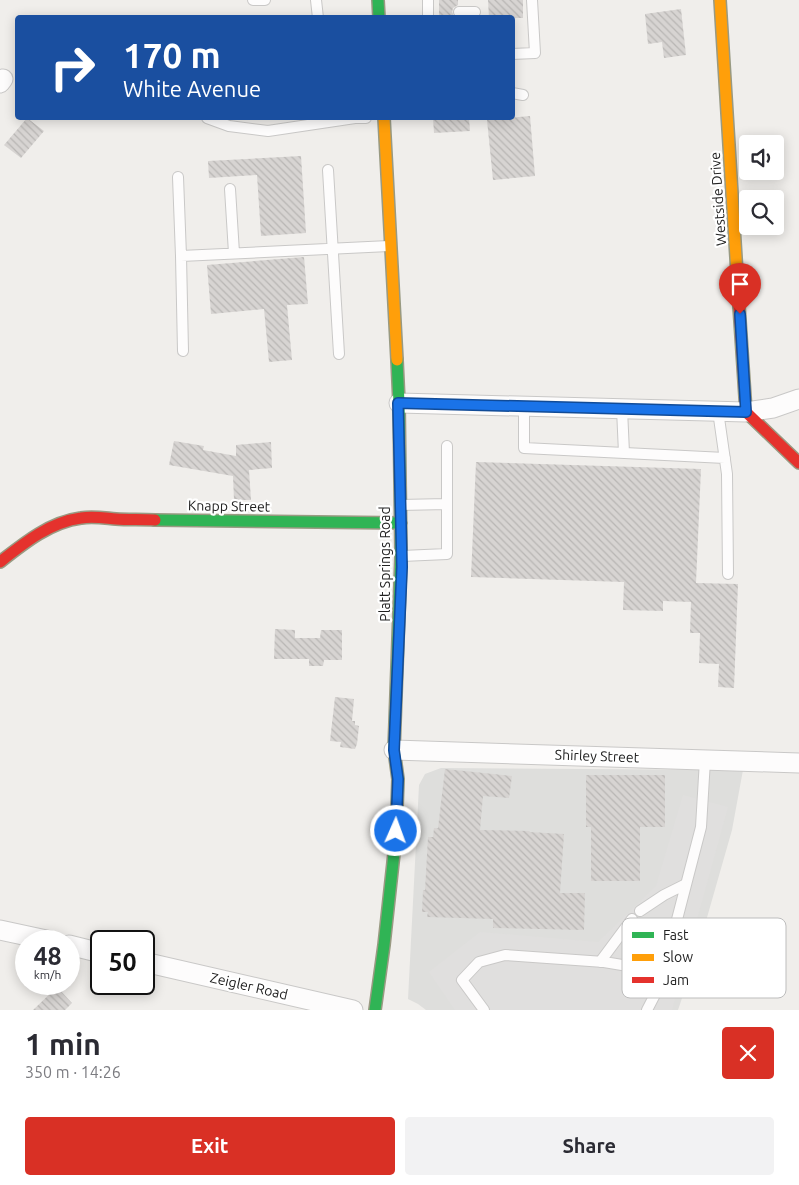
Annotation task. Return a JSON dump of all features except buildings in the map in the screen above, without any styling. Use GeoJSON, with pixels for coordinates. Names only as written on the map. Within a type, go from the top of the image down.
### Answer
{"type":"FeatureCollection","features":[{"type":"Feature","properties":{"kind":"main road"},"geometry":{"type":"LineString","coordinates":[[378,0],[378,15]]}},
{"type":"Feature","properties":{"kind":"main road","name":"Westside Drive"},"geometry":{"type":"LineString","coordinates":[[720,0],[746,412]]}},
{"type":"Feature","properties":{"kind":"main road","name":"Platt Springs Road"},"geometry":{"type":"LineString","coordinates":[[375,1010],[396,835],[398,779],[394,750],[401,556],[398,403],[384,120]]}},
{"type":"Feature","properties":{"kind":"main road"},"geometry":{"type":"LineString","coordinates":[[746,412],[799,463]]}},
{"type":"Feature","properties":{"kind":"main road","name":"Knapp Street"},"geometry":{"type":"LineString","coordinates":[[0,562],[37,534],[57,523],[98,516],[116,519],[401,523]]}},
{"type":"Feature","properties":{"kind":"street"},"geometry":{"type":"LineString","coordinates":[[398,403],[746,412],[774,408],[799,399]]}},
{"type":"Feature","properties":{"kind":"street","name":"Shirley Street"},"geometry":{"type":"LineString","coordinates":[[394,750],[799,763]]}},
{"type":"Feature","properties":{"kind":"street"},"geometry":{"type":"LineString","coordinates":[[0,930],[15,933]]}},
{"type":"Feature","properties":{"kind":"street","name":"Zeigler Road"},"geometry":{"type":"LineString","coordinates":[[155,965],[314,1006],[354,1010]]}},
{"type":"Feature","properties":{"kind":"lane"},"geometry":{"type":"LineString","coordinates":[[253,0],[265,0]]}},
{"type":"Feature","properties":{"kind":"lane"},"geometry":{"type":"LineString","coordinates":[[316,0],[318,15]]}},
{"type":"Feature","properties":{"kind":"lane"},"geometry":{"type":"LineString","coordinates":[[428,0],[428,15]]}},
{"type":"Feature","properties":{"kind":"lane"},"geometry":{"type":"LineString","coordinates":[[515,54],[535,54],[532,0]]}},
{"type":"Feature","properties":{"kind":"lane"},"geometry":{"type":"LineString","coordinates":[[459,12],[475,12]]}},
{"type":"Feature","properties":{"kind":"lane"},"geometry":{"type":"LineString","coordinates":[[432,15],[439,13]]}},
{"type":"Feature","properties":{"kind":"lane"},"geometry":{"type":"LineString","coordinates":[[212,120],[229,126],[268,131],[326,120]]}},
{"type":"Feature","properties":{"kind":"lane"},"geometry":{"type":"LineString","coordinates":[[328,170],[339,354]]}},
{"type":"Feature","properties":{"kind":"lane"},"geometry":{"type":"LineString","coordinates":[[178,178],[183,351]]}},
{"type":"Feature","properties":{"kind":"lane"},"geometry":{"type":"LineString","coordinates":[[230,189],[234,253]]}},
{"type":"Feature","properties":{"kind":"lane"},"geometry":{"type":"LineString","coordinates":[[181,256],[390,246]]}},
{"type":"Feature","properties":{"kind":"lane"},"geometry":{"type":"LineString","coordinates":[[524,406],[524,448],[725,458]]}},
{"type":"Feature","properties":{"kind":"lane"},"geometry":{"type":"LineString","coordinates":[[622,409],[624,453]]}},
{"type":"Feature","properties":{"kind":"lane"},"geometry":{"type":"LineString","coordinates":[[718,411],[727,474],[728,574]]}},
{"type":"Feature","properties":{"kind":"lane"},"geometry":{"type":"LineString","coordinates":[[401,556],[447,554],[447,446]]}},
{"type":"Feature","properties":{"kind":"lane"},"geometry":{"type":"LineString","coordinates":[[400,505],[447,504]]}},
{"type":"Feature","properties":{"kind":"lane"},"geometry":{"type":"LineString","coordinates":[[678,918],[701,827],[705,760]]}},
{"type":"Feature","properties":{"kind":"lane"},"geometry":{"type":"LineString","coordinates":[[640,911],[664,895],[686,884]]}},
{"type":"Feature","properties":{"kind":"lane"},"geometry":{"type":"LineString","coordinates":[[600,962],[622,932]]}},
{"type":"Feature","properties":{"kind":"lane"},"geometry":{"type":"LineString","coordinates":[[484,1010],[462,980],[479,962],[505,955],[622,965]]}},
{"type":"Feature","properties":{"kind":"lane"},"geometry":{"type":"LineString","coordinates":[[647,1010],[654,998]]}},
{"type":"Feature","properties":{"kind":"shaded area"},"geometry":{"type":"Polygon","coordinates":[[[441,768],[743,770],[732,830],[707,918],[622,918],[622,998],[682,998],[678,1010],[426,1010],[408,999],[419,785],[425,774],[441,768]]]}},
{"type":"Feature","properties":{"kind":"shaded area"},"geometry":{"type":"Polygon","coordinates":[[[683,795],[728,807],[697,918],[623,918],[656,886],[683,795]]]}},
{"type":"Feature","properties":{"kind":"shaded area"},"geometry":{"type":"Polygon","coordinates":[[[622,919],[622,998],[675,998],[672,1010],[455,1010],[429,972],[480,932],[598,942],[622,919]]]}},
{"type":"Feature","properties":{"kind":"traffic: fast"},"geometry":{"type":"LineString","coordinates":[[378,0],[379,15]]}},
{"type":"Feature","properties":{"kind":"traffic: fast"},"geometry":{"type":"LineString","coordinates":[[375,1010],[396,835],[398,779],[394,750],[401,556],[397,360]]}},
{"type":"Feature","properties":{"kind":"traffic: fast"},"geometry":{"type":"LineString","coordinates":[[155,520],[401,523]]}},
{"type":"Feature","properties":{"kind":"traffic: slow"},"geometry":{"type":"LineString","coordinates":[[720,0],[739,306]]}},
{"type":"Feature","properties":{"kind":"traffic: slow"},"geometry":{"type":"LineString","coordinates":[[384,120],[397,360]]}},
{"type":"Feature","properties":{"kind":"traffic: jam"},"geometry":{"type":"LineString","coordinates":[[739,306],[746,412],[799,463]]}},
{"type":"Feature","properties":{"kind":"traffic: jam"},"geometry":{"type":"LineString","coordinates":[[0,562],[38,534],[70,520],[90,517],[155,520]]}},
{"type":"Feature","properties":{"kind":"route"},"geometry":{"type":"LineString","coordinates":[[396,831],[398,779],[394,750],[402,567],[398,403],[746,412],[740,314]]}}]}
